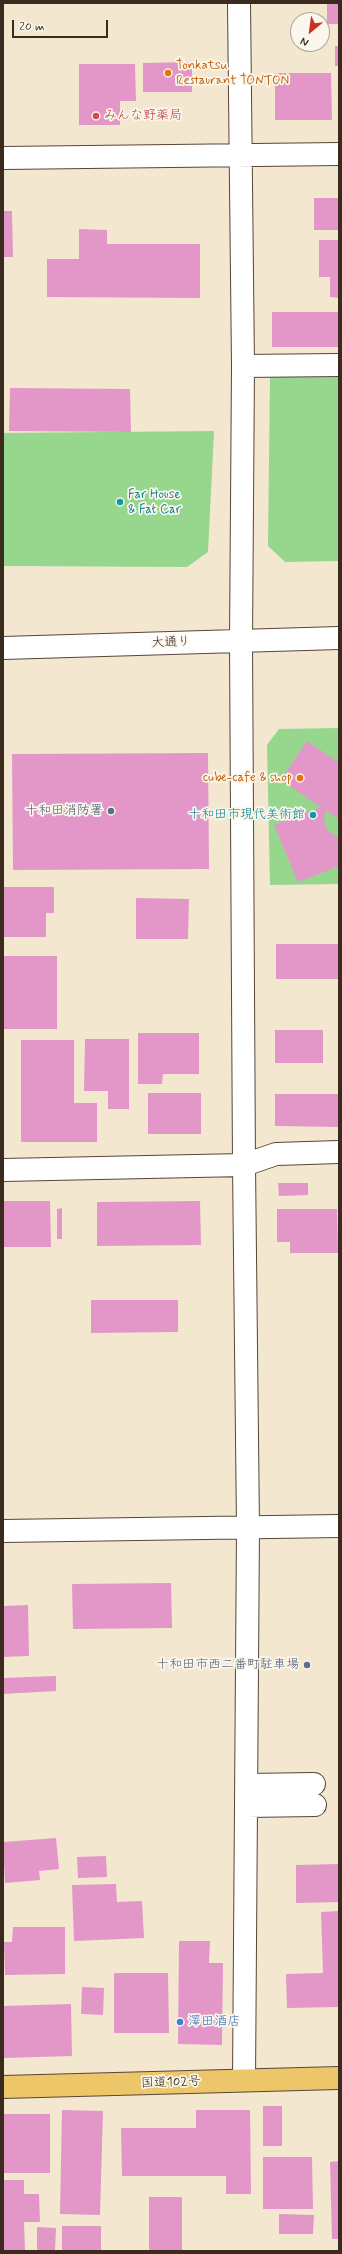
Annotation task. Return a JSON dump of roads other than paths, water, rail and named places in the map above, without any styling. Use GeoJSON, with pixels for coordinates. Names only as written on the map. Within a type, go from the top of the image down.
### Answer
{"type":"FeatureCollection","features":[{"type":"Feature","properties":{"kind":"highway","name":"国道102号"},"geometry":{"type":"LineString","coordinates":[[3,2087],[339,2078]]}},
{"type":"Feature","properties":{"kind":"street"},"geometry":{"type":"LineString","coordinates":[[239,3],[239,155],[243,366],[241,642],[248,1528],[244,2080]]}},
{"type":"Feature","properties":{"kind":"street"},"geometry":{"type":"LineString","coordinates":[[3,158],[339,154]]}},
{"type":"Feature","properties":{"kind":"street"},"geometry":{"type":"LineString","coordinates":[[243,366],[339,365]]}},
{"type":"Feature","properties":{"kind":"street","name":"大通り"},"geometry":{"type":"LineString","coordinates":[[3,648],[339,638]]}},
{"type":"Feature","properties":{"kind":"street"},"geometry":{"type":"LineString","coordinates":[[3,1170],[244,1165],[276,1154],[339,1152]]}},
{"type":"Feature","properties":{"kind":"street"},"geometry":{"type":"LineString","coordinates":[[3,1531],[339,1526]]}},
{"type":"Feature","properties":{"kind":"street"},"geometry":{"type":"LineString","coordinates":[[246,1795],[314,1784]]}},
{"type":"Feature","properties":{"kind":"street"},"geometry":{"type":"LineString","coordinates":[[246,1795],[315,1806]]}},
{"type":"Feature","properties":{"kind":"place","name":"Tonkatsu Restaurant TONTON"},"geometry":{"type":"Point","coordinates":[168,73]}},
{"type":"Feature","properties":{"kind":"place","name":"みんな野薬局"},"geometry":{"type":"Point","coordinates":[96,116]}},
{"type":"Feature","properties":{"kind":"place","name":"Far House & Fat Car"},"geometry":{"type":"Point","coordinates":[120,502]}},
{"type":"Feature","properties":{"kind":"place","name":"cube-cafe & shop"},"geometry":{"type":"Point","coordinates":[300,778]}},
{"type":"Feature","properties":{"kind":"place","name":"十和田消防署"},"geometry":{"type":"Point","coordinates":[111,811]}},
{"type":"Feature","properties":{"kind":"place","name":"十和田市現代美術館"},"geometry":{"type":"Point","coordinates":[313,815]}},
{"type":"Feature","properties":{"kind":"place","name":"十和田市西二番町駐車場"},"geometry":{"type":"Point","coordinates":[307,1665]}},
{"type":"Feature","properties":{"kind":"place","name":"澤田酒店"},"geometry":{"type":"Point","coordinates":[180,2022]}}]}
